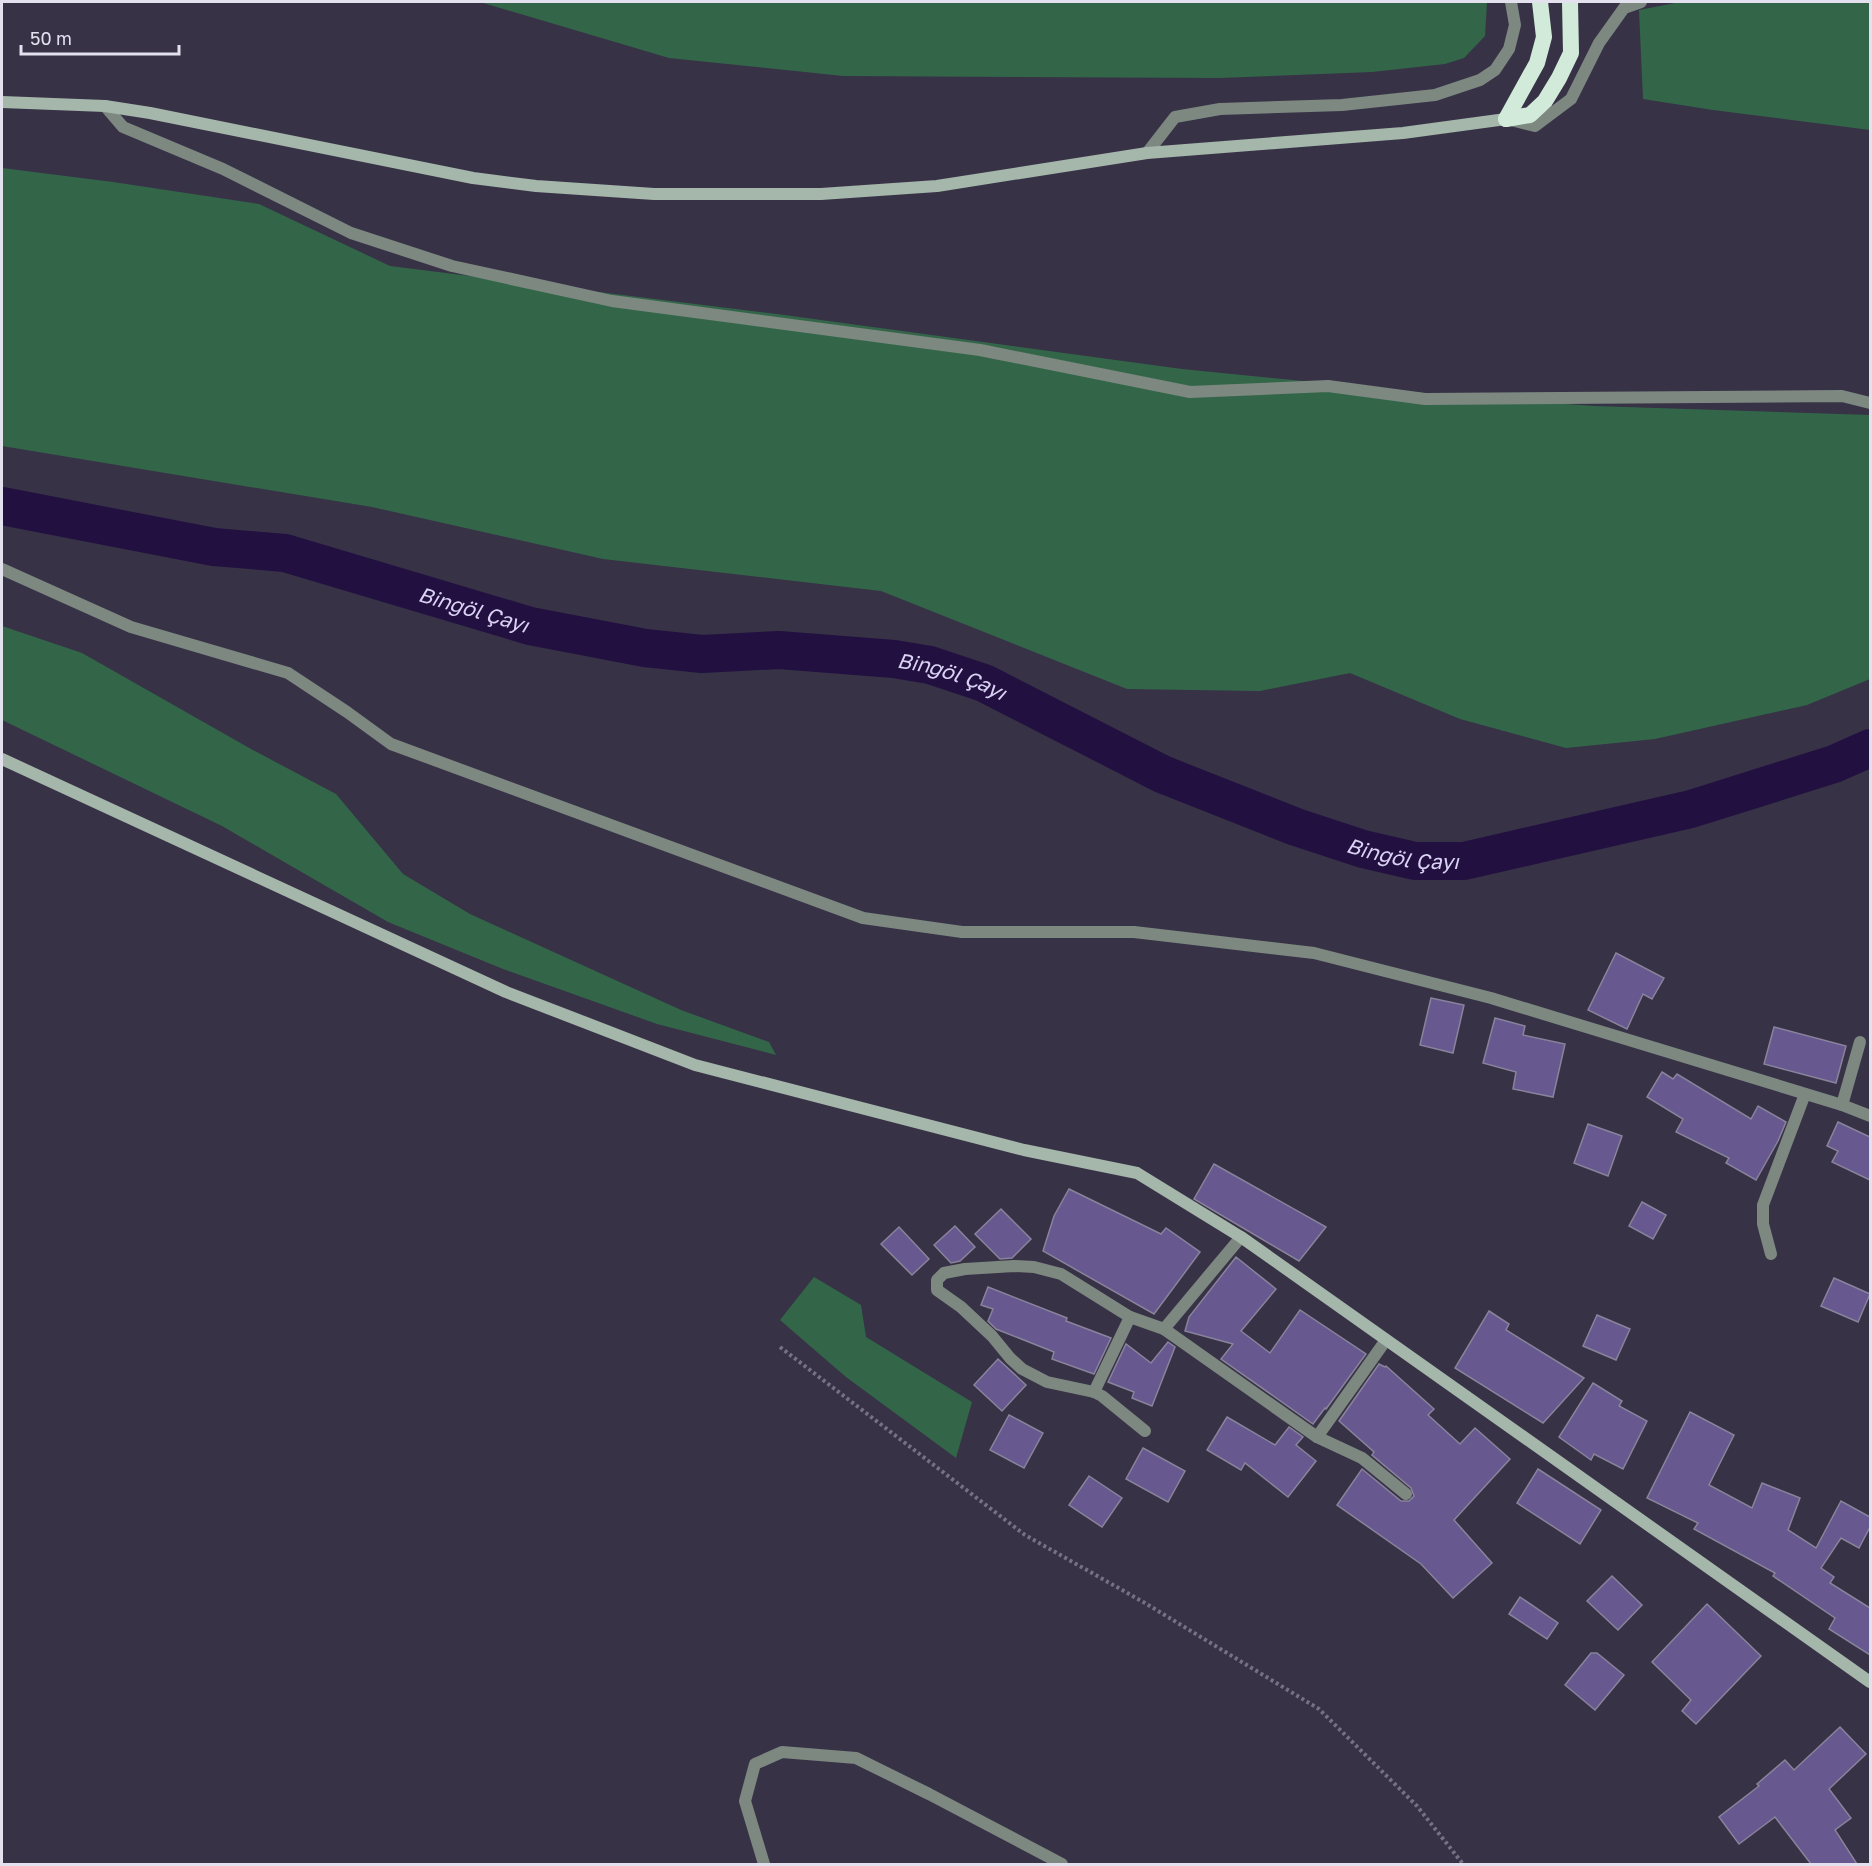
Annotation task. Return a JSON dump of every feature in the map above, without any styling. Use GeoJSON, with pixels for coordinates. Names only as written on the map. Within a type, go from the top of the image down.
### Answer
{"type":"FeatureCollection","features":[{"type":"Feature","properties":{"kind":"highway"},"geometry":{"type":"LineString","coordinates":[[1506,119],[1537,63],[1544,37],[1540,2]]}},
{"type":"Feature","properties":{"kind":"highway"},"geometry":{"type":"LineString","coordinates":[[1506,119],[1530,115],[1545,101],[1559,78],[1571,53],[1570,2]]}},
{"type":"Feature","properties":{"kind":"main road"},"geometry":{"type":"LineString","coordinates":[[2,102],[105,106],[150,112],[473,178],[536,186],[598,191],[774,194],[875,191],[937,186],[1147,153],[1403,134],[1506,119]]}},
{"type":"Feature","properties":{"kind":"main road"},"geometry":{"type":"LineString","coordinates":[[2,759],[506,992],[694,1065],[1024,1150],[1137,1173],[1240,1237],[1870,1682]]}},
{"type":"Feature","properties":{"kind":"street"},"geometry":{"type":"LineString","coordinates":[[1147,153],[1174,117],[1220,109],[1342,105],[1435,95],[1480,80],[1495,70],[1509,49],[1515,25],[1512,2]]}},
{"type":"Feature","properties":{"kind":"street"},"geometry":{"type":"LineString","coordinates":[[1506,119],[1535,126],[1571,99],[1599,44],[1624,8],[1641,2]]}},
{"type":"Feature","properties":{"kind":"street"},"geometry":{"type":"LineString","coordinates":[[105,106],[123,127],[223,169],[351,233],[452,266],[612,301],[980,350],[1190,392],[1328,386],[1425,399],[1842,396],[1870,403]]}},
{"type":"Feature","properties":{"kind":"street"},"geometry":{"type":"LineString","coordinates":[[2,569],[131,627],[288,673],[391,744],[863,918],[962,932],[1134,932],[1314,952],[1491,998],[1842,1105],[1870,1116]]}},
{"type":"Feature","properties":{"kind":"street"},"geometry":{"type":"LineString","coordinates":[[1842,1105],[1860,1042]]}},
{"type":"Feature","properties":{"kind":"street"},"geometry":{"type":"LineString","coordinates":[[1771,1254],[1763,1224],[1763,1204],[1805,1094]]}},
{"type":"Feature","properties":{"kind":"street"},"geometry":{"type":"LineString","coordinates":[[1164,1329],[1240,1237]]}},
{"type":"Feature","properties":{"kind":"street"},"geometry":{"type":"LineString","coordinates":[[1144,1431],[1110,1401],[1094,1392],[1047,1382],[1022,1368],[961,1307],[937,1290],[937,1280],[944,1273],[965,1269],[1014,1266],[1049,1270],[1061,1274],[1130,1317],[1164,1329],[1317,1437],[1362,1458],[1406,1494]]}},
{"type":"Feature","properties":{"kind":"street"},"geometry":{"type":"LineString","coordinates":[[1094,1392],[1130,1317]]}},
{"type":"Feature","properties":{"kind":"street"},"geometry":{"type":"LineString","coordinates":[[1317,1437],[1386,1340]]}},
{"type":"Feature","properties":{"kind":"street"},"geometry":{"type":"LineString","coordinates":[[764,1864],[745,1801],[755,1764],[782,1752],[856,1758],[1062,1864]]}},
{"type":"Feature","properties":{"kind":"path"},"geometry":{"type":"LineString","coordinates":[[780,1347],[1025,1535],[1144,1603],[1319,1709],[1417,1806],[1463,1864]]}},
{"type":"Feature","properties":{"kind":"green space"},"geometry":{"type":"Polygon","coordinates":[[[480,2],[1487,2],[1485,36],[1464,58],[1445,64],[1372,72],[1220,78],[843,76],[669,58],[480,2]]]}},
{"type":"Feature","properties":{"kind":"green space"},"geometry":{"type":"Polygon","coordinates":[[[1680,2],[1870,2],[1870,130],[1643,99],[1639,10],[1680,2]]]}},
{"type":"Feature","properties":{"kind":"green space"},"geometry":{"type":"Polygon","coordinates":[[[2,168],[259,204],[390,266],[777,314],[1182,369],[1454,396],[1595,406],[1870,415],[1870,679],[1807,705],[1655,739],[1566,748],[1460,719],[1350,673],[1260,691],[1127,689],[881,591],[603,559],[372,507],[2,446],[2,168]]]}},
{"type":"Feature","properties":{"kind":"green space"},"geometry":{"type":"Polygon","coordinates":[[[2,626],[82,653],[251,749],[336,794],[403,874],[470,914],[681,1010],[769,1042],[776,1055],[657,1024],[503,969],[388,922],[222,826],[2,720],[2,626]]]}},
{"type":"Feature","properties":{"kind":"green space"},"geometry":{"type":"Polygon","coordinates":[[[814,1277],[861,1305],[866,1337],[972,1402],[956,1458],[846,1377],[780,1320],[814,1277]]]}},
{"type":"Feature","properties":{"kind":"building"},"geometry":{"type":"Polygon","coordinates":[[[1616,953],[1664,978],[1652,999],[1643,994],[1627,1029],[1588,1010],[1616,953]]]}},
{"type":"Feature","properties":{"kind":"building"},"geometry":{"type":"Polygon","coordinates":[[[1431,998],[1464,1005],[1453,1053],[1420,1045],[1431,998]]]}},
{"type":"Feature","properties":{"kind":"building"},"geometry":{"type":"Polygon","coordinates":[[[1495,1018],[1525,1026],[1523,1035],[1565,1044],[1553,1097],[1513,1089],[1516,1072],[1483,1063],[1495,1018]]]}},
{"type":"Feature","properties":{"kind":"building"},"geometry":{"type":"Polygon","coordinates":[[[1774,1027],[1846,1046],[1836,1083],[1764,1064],[1774,1027]]]}},
{"type":"Feature","properties":{"kind":"building"},"geometry":{"type":"Polygon","coordinates":[[[1662,1072],[1673,1079],[1677,1074],[1751,1119],[1758,1106],[1786,1122],[1756,1180],[1726,1163],[1729,1158],[1676,1132],[1683,1119],[1647,1097],[1662,1072]]]}},
{"type":"Feature","properties":{"kind":"building"},"geometry":{"type":"Polygon","coordinates":[[[1838,1122],[1870,1137],[1870,1180],[1832,1162],[1838,1151],[1827,1146],[1838,1122]]]}},
{"type":"Feature","properties":{"kind":"building"},"geometry":{"type":"Polygon","coordinates":[[[1588,1124],[1622,1136],[1608,1176],[1574,1163],[1588,1124]]]}},
{"type":"Feature","properties":{"kind":"building"},"geometry":{"type":"Polygon","coordinates":[[[1214,1164],[1326,1227],[1299,1261],[1194,1199],[1214,1164]]]}},
{"type":"Feature","properties":{"kind":"building"},"geometry":{"type":"Polygon","coordinates":[[[1069,1189],[1161,1234],[1166,1228],[1200,1252],[1154,1314],[1043,1251],[1054,1216],[1069,1189]]]}},
{"type":"Feature","properties":{"kind":"building"},"geometry":{"type":"Polygon","coordinates":[[[1642,1202],[1666,1215],[1653,1239],[1629,1226],[1642,1202]]]}},
{"type":"Feature","properties":{"kind":"building"},"geometry":{"type":"Polygon","coordinates":[[[1001,1209],[1031,1239],[1012,1258],[1000,1259],[975,1234],[1001,1209]]]}},
{"type":"Feature","properties":{"kind":"building"},"geometry":{"type":"Polygon","coordinates":[[[955,1226],[975,1247],[960,1261],[951,1263],[934,1245],[955,1226]]]}},
{"type":"Feature","properties":{"kind":"building"},"geometry":{"type":"Polygon","coordinates":[[[899,1227],[929,1259],[912,1275],[881,1244],[899,1227]]]}},
{"type":"Feature","properties":{"kind":"building"},"geometry":{"type":"Polygon","coordinates":[[[1236,1257],[1276,1289],[1241,1331],[1270,1353],[1300,1310],[1366,1354],[1313,1424],[1221,1359],[1233,1344],[1185,1331],[1189,1317],[1236,1257]]]}},
{"type":"Feature","properties":{"kind":"building"},"geometry":{"type":"Polygon","coordinates":[[[1834,1278],[1870,1294],[1858,1322],[1821,1306],[1834,1278]]]}},
{"type":"Feature","properties":{"kind":"building"},"geometry":{"type":"Polygon","coordinates":[[[988,1287],[1111,1338],[1094,1374],[1052,1359],[1054,1352],[996,1329],[988,1321],[993,1309],[981,1305],[988,1287]]]}},
{"type":"Feature","properties":{"kind":"building"},"geometry":{"type":"Polygon","coordinates":[[[1489,1311],[1509,1324],[1506,1330],[1584,1378],[1543,1423],[1455,1368],[1489,1311]]]}},
{"type":"Feature","properties":{"kind":"building"},"geometry":{"type":"Polygon","coordinates":[[[1597,1315],[1630,1329],[1616,1360],[1583,1346],[1597,1315]]]}},
{"type":"Feature","properties":{"kind":"building"},"geometry":{"type":"Polygon","coordinates":[[[1168,1342],[1175,1347],[1152,1406],[1132,1398],[1134,1392],[1108,1382],[1126,1344],[1151,1363],[1168,1342]]]}},
{"type":"Feature","properties":{"kind":"building"},"geometry":{"type":"Polygon","coordinates":[[[998,1359],[1026,1385],[1002,1411],[974,1385],[998,1359]]]}},
{"type":"Feature","properties":{"kind":"building"},"geometry":{"type":"Polygon","coordinates":[[[1379,1364],[1386,1366],[1434,1409],[1428,1415],[1460,1444],[1475,1428],[1510,1459],[1454,1520],[1492,1563],[1453,1598],[1421,1564],[1337,1505],[1362,1469],[1401,1501],[1409,1501],[1414,1496],[1411,1488],[1372,1455],[1374,1452],[1339,1421],[1379,1364]]]}},
{"type":"Feature","properties":{"kind":"building"},"geometry":{"type":"Polygon","coordinates":[[[1593,1383],[1622,1401],[1619,1406],[1647,1421],[1623,1469],[1594,1454],[1591,1460],[1559,1437],[1593,1383]]]}},
{"type":"Feature","properties":{"kind":"building"},"geometry":{"type":"Polygon","coordinates":[[[1690,1412],[1734,1435],[1709,1485],[1752,1508],[1762,1483],[1800,1498],[1788,1530],[1816,1548],[1841,1501],[1870,1517],[1870,1527],[1859,1548],[1841,1538],[1821,1568],[1834,1577],[1830,1583],[1870,1608],[1870,1655],[1829,1629],[1835,1618],[1773,1576],[1775,1573],[1694,1529],[1698,1523],[1647,1498],[1690,1412]]]}},
{"type":"Feature","properties":{"kind":"building"},"geometry":{"type":"Polygon","coordinates":[[[1009,1415],[1043,1433],[1024,1468],[990,1450],[1009,1415]]]}},
{"type":"Feature","properties":{"kind":"building"},"geometry":{"type":"Polygon","coordinates":[[[1227,1417],[1275,1445],[1289,1427],[1303,1437],[1296,1445],[1316,1461],[1288,1497],[1245,1463],[1241,1470],[1207,1450],[1227,1417]]]}},
{"type":"Feature","properties":{"kind":"building"},"geometry":{"type":"Polygon","coordinates":[[[1143,1448],[1185,1471],[1168,1502],[1126,1479],[1143,1448]]]}},
{"type":"Feature","properties":{"kind":"building"},"geometry":{"type":"Polygon","coordinates":[[[1538,1469],[1601,1510],[1580,1544],[1517,1503],[1538,1469]]]}},
{"type":"Feature","properties":{"kind":"building"},"geometry":{"type":"Polygon","coordinates":[[[1089,1476],[1122,1498],[1102,1527],[1069,1505],[1089,1476]]]}},
{"type":"Feature","properties":{"kind":"building"},"geometry":{"type":"Polygon","coordinates":[[[1612,1576],[1642,1605],[1618,1630],[1587,1601],[1612,1576]]]}},
{"type":"Feature","properties":{"kind":"building"},"geometry":{"type":"Polygon","coordinates":[[[1520,1597],[1558,1623],[1547,1639],[1509,1614],[1520,1597]]]}},
{"type":"Feature","properties":{"kind":"building"},"geometry":{"type":"Polygon","coordinates":[[[1707,1604],[1761,1656],[1696,1724],[1682,1711],[1691,1700],[1652,1662],[1707,1604]]]}},
{"type":"Feature","properties":{"kind":"building"},"geometry":{"type":"Polygon","coordinates":[[[1591,1653],[1597,1653],[1624,1675],[1595,1710],[1565,1685],[1591,1653]]]}},
{"type":"Feature","properties":{"kind":"building"},"geometry":{"type":"Polygon","coordinates":[[[1840,1727],[1866,1754],[1829,1789],[1851,1818],[1835,1830],[1857,1864],[1811,1864],[1775,1817],[1739,1844],[1719,1817],[1759,1786],[1757,1784],[1785,1760],[1794,1770],[1840,1727]]]}},
{"type":"Feature","properties":{"kind":"waterway","name":"Bingöl Çayı"},"geometry":{"type":"LineString","coordinates":[[2,506],[214,547],[285,553],[530,626],[645,648],[702,654],[779,650],[894,659],[930,665],[984,683],[1162,774],[1296,827],[1363,849],[1415,861],[1464,861],[1691,809],[1834,764],[1870,748]]}}]}
